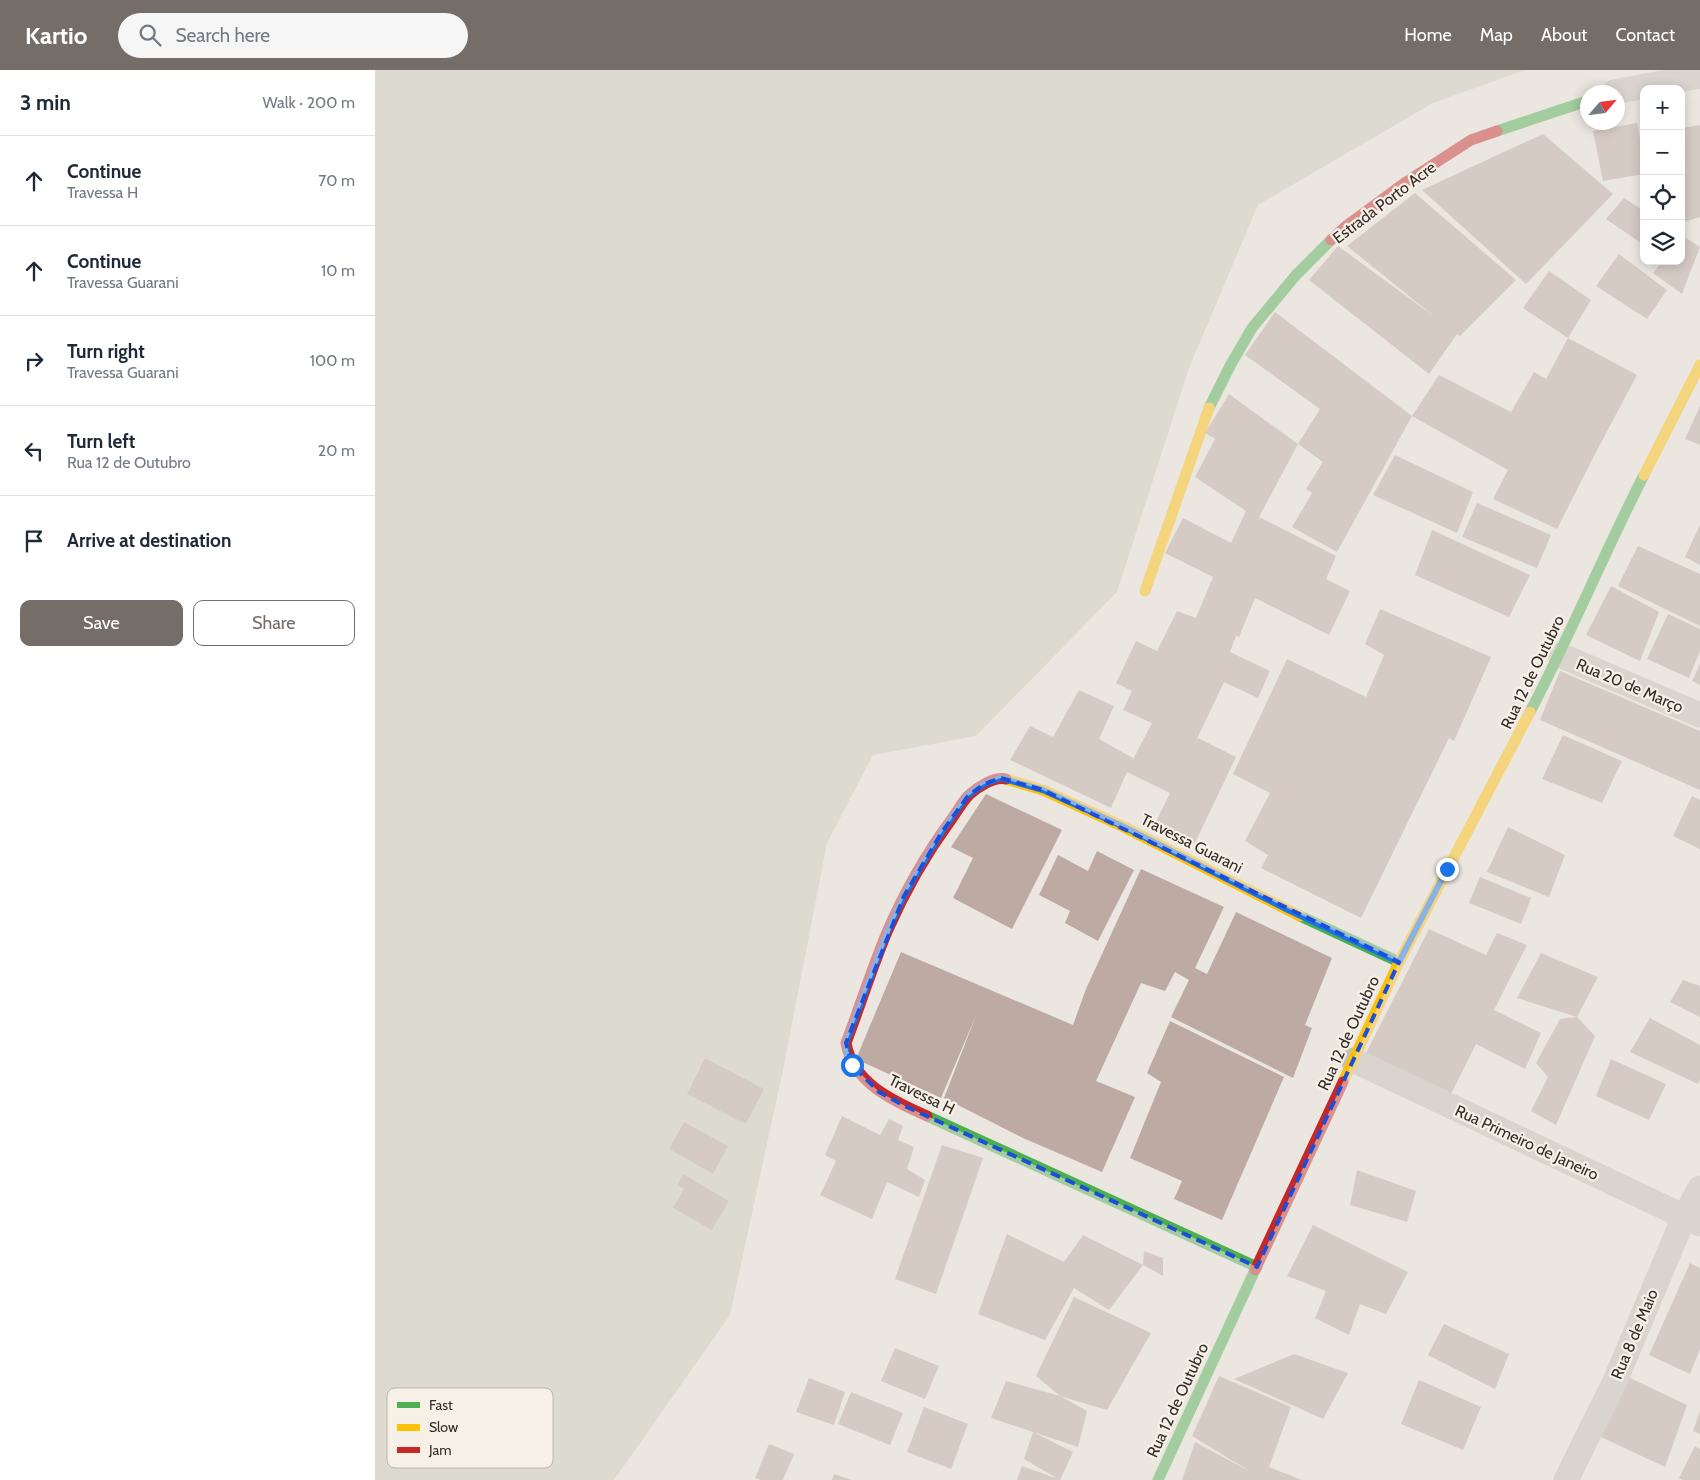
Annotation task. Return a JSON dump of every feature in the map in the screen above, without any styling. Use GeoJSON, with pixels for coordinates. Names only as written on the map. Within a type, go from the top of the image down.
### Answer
{"type":"FeatureCollection","features":[{"type":"Feature","properties":{"kind":"street"},"geometry":{"type":"LineString","coordinates":[[1625,90],[1700,76]]}},
{"type":"Feature","properties":{"kind":"street","name":"Estrada Porto Acre"},"geometry":{"type":"LineString","coordinates":[[1145,592],[1206,414],[1231,364],[1252,328],[1296,275],[1345,227],[1406,182],[1471,140],[1580,103]]}},
{"type":"Feature","properties":{"kind":"street","name":"Rua 12 de Outubro"},"geometry":{"type":"LineString","coordinates":[[1158,1480],[1399,962],[1560,656],[1619,524],[1700,365]]}},
{"type":"Feature","properties":{"kind":"street","name":"Rua 20 de Março"},"geometry":{"type":"LineString","coordinates":[[1560,656],[1700,715]]}},
{"type":"Feature","properties":{"kind":"street","name":"Travessa Guarani"},"geometry":{"type":"LineString","coordinates":[[967,796],[984,784],[1001,778],[1043,790],[1122,826],[1288,910],[1399,962]]}},
{"type":"Feature","properties":{"kind":"street","name":"Travessa H"},"geometry":{"type":"LineString","coordinates":[[967,796],[920,868],[904,896],[887,933],[846,1043],[847,1054],[852,1065],[879,1092],[907,1106],[1257,1267]]}},
{"type":"Feature","properties":{"kind":"street","name":"Rua Primeiro de Janeiro"},"geometry":{"type":"LineString","coordinates":[[1353,1060],[1692,1220]]}},
{"type":"Feature","properties":{"kind":"street","name":"Rua 8 de Maio"},"geometry":{"type":"LineString","coordinates":[[1566,1480],[1692,1220],[1700,1188]]}},
{"type":"Feature","properties":{"kind":"highlighted area"},"geometry":{"type":"Polygon","coordinates":[[[1001,778],[1043,790],[1399,962],[1257,1267],[907,1107],[879,1092],[852,1065],[846,1043],[904,896],[942,832],[968,796],[984,784],[1001,778]]]}},
{"type":"Feature","properties":{"kind":"green space"},"geometry":{"type":"Polygon","coordinates":[[[375,70],[1525,70],[1433,103],[1258,205],[1189,368],[1117,592],[976,736],[873,755],[827,843],[783,1070],[730,1315],[614,1480],[375,1480],[375,70]]]}},
{"type":"Feature","properties":{"kind":"building"},"geometry":{"type":"Polygon","coordinates":[[[1637,123],[1640,138],[1640,175],[1603,181],[1593,131],[1625,130],[1625,125],[1637,123]]]}},
{"type":"Feature","properties":{"kind":"building"},"geometry":{"type":"Polygon","coordinates":[[[1700,125],[1700,217],[1685,222],[1685,130],[1685,127],[1700,125]]]}},
{"type":"Feature","properties":{"kind":"building"},"geometry":{"type":"Polygon","coordinates":[[[1543,134],[1613,194],[1526,284],[1422,190],[1543,134]]]}},
{"type":"Feature","properties":{"kind":"building"},"geometry":{"type":"Polygon","coordinates":[[[1415,193],[1516,280],[1460,336],[1457,334],[1429,374],[1309,280],[1338,246],[1435,317],[1347,246],[1415,193]]]}},
{"type":"Feature","properties":{"kind":"building"},"geometry":{"type":"Polygon","coordinates":[[[1624,198],[1640,208],[1640,242],[1606,219],[1624,198]]]}},
{"type":"Feature","properties":{"kind":"building"},"geometry":{"type":"Polygon","coordinates":[[[1685,238],[1700,247],[1682,294],[1653,273],[1659,265],[1685,265],[1685,238]]]}},
{"type":"Feature","properties":{"kind":"building"},"geometry":{"type":"Polygon","coordinates":[[[1619,254],[1667,290],[1647,319],[1596,286],[1619,254]]]}},
{"type":"Feature","properties":{"kind":"building"},"geometry":{"type":"Polygon","coordinates":[[[1549,271],[1591,300],[1568,338],[1523,308],[1549,271]]]}},
{"type":"Feature","properties":{"kind":"building"},"geometry":{"type":"Polygon","coordinates":[[[1275,312],[1412,416],[1337,552],[1292,527],[1312,493],[1306,489],[1323,462],[1298,444],[1320,409],[1245,355],[1275,312]]]}},
{"type":"Feature","properties":{"kind":"building"},"geometry":{"type":"Polygon","coordinates":[[[1568,338],[1637,375],[1557,529],[1493,499],[1508,470],[1412,416],[1439,375],[1511,412],[1534,372],[1546,379],[1568,338]]]}},
{"type":"Feature","properties":{"kind":"building"},"geometry":{"type":"Polygon","coordinates":[[[1229,394],[1298,444],[1259,517],[1336,556],[1326,579],[1350,591],[1329,635],[1255,598],[1239,637],[1230,633],[1236,636],[1230,652],[1270,671],[1258,698],[1224,682],[1194,745],[1198,738],[1236,757],[1194,845],[1154,826],[1170,793],[1127,772],[1111,808],[1010,760],[1030,726],[1053,737],[1079,690],[1114,706],[1099,739],[1133,758],[1131,763],[1152,723],[1123,710],[1132,691],[1116,683],[1136,641],[1157,651],[1177,611],[1196,618],[1213,577],[1165,553],[1183,518],[1231,543],[1246,511],[1195,477],[1215,439],[1205,433],[1229,394]]]}},
{"type":"Feature","properties":{"kind":"building"},"geometry":{"type":"Polygon","coordinates":[[[1700,406],[1700,445],[1685,439],[1700,406]]]}},
{"type":"Feature","properties":{"kind":"building"},"geometry":{"type":"Polygon","coordinates":[[[1395,455],[1473,492],[1457,533],[1373,495],[1395,455]]]}},
{"type":"Feature","properties":{"kind":"building"},"geometry":{"type":"Polygon","coordinates":[[[1477,503],[1551,535],[1537,568],[1462,537],[1477,503]]]}},
{"type":"Feature","properties":{"kind":"building"},"geometry":{"type":"Polygon","coordinates":[[[1700,525],[1700,565],[1685,557],[1700,525]]]}},
{"type":"Feature","properties":{"kind":"building"},"geometry":{"type":"Polygon","coordinates":[[[1432,530],[1530,575],[1509,617],[1415,575],[1432,530]]]}},
{"type":"Feature","properties":{"kind":"building"},"geometry":{"type":"Polygon","coordinates":[[[1638,546],[1700,574],[1700,626],[1618,586],[1638,546]]]}},
{"type":"Feature","properties":{"kind":"building"},"geometry":{"type":"Polygon","coordinates":[[[1611,586],[1659,612],[1640,661],[1586,635],[1611,586]]]}},
{"type":"Feature","properties":{"kind":"building"},"geometry":{"type":"Polygon","coordinates":[[[1380,609],[1491,657],[1454,741],[1449,738],[1361,918],[1261,868],[1268,855],[1245,841],[1270,793],[1233,774],[1287,659],[1366,697],[1384,655],[1365,644],[1380,609]]]}},
{"type":"Feature","properties":{"kind":"building"},"geometry":{"type":"Polygon","coordinates":[[[1668,614],[1700,629],[1700,651],[1689,678],[1647,659],[1668,614]]]}},
{"type":"Feature","properties":{"kind":"building"},"geometry":{"type":"Polygon","coordinates":[[[1700,664],[1700,685],[1692,681],[1700,664]]]}},
{"type":"Feature","properties":{"kind":"building"},"geometry":{"type":"Polygon","coordinates":[[[1560,671],[1700,731],[1700,790],[1540,720],[1560,671]]]}},
{"type":"Feature","properties":{"kind":"building"},"geometry":{"type":"Polygon","coordinates":[[[1563,735],[1622,761],[1602,803],[1542,779],[1563,735]]]}},
{"type":"Feature","properties":{"kind":"building"},"geometry":{"type":"Polygon","coordinates":[[[986,794],[1062,830],[1012,929],[953,898],[973,858],[951,847],[986,794]]]}},
{"type":"Feature","properties":{"kind":"building"},"geometry":{"type":"Polygon","coordinates":[[[1692,796],[1700,800],[1700,849],[1673,836],[1692,796]]]}},
{"type":"Feature","properties":{"kind":"building"},"geometry":{"type":"Polygon","coordinates":[[[1508,827],[1565,855],[1549,897],[1487,872],[1508,827]]]}},
{"type":"Feature","properties":{"kind":"building"},"geometry":{"type":"Polygon","coordinates":[[[1097,851],[1134,870],[1098,941],[1065,923],[1070,911],[1039,895],[1058,855],[1088,871],[1097,851]]]}},
{"type":"Feature","properties":{"kind":"building"},"geometry":{"type":"Polygon","coordinates":[[[1141,869],[1224,907],[1195,968],[1207,974],[1236,912],[1332,958],[1305,1025],[1312,1028],[1293,1078],[1171,1017],[1189,980],[1175,972],[1165,991],[1141,983],[1096,1081],[1135,1097],[1102,1172],[1023,1138],[944,1098],[977,1013],[941,1098],[856,1059],[901,952],[1073,1025],[1086,989],[1141,869]]]}},
{"type":"Feature","properties":{"kind":"building"},"geometry":{"type":"Polygon","coordinates":[[[1480,877],[1531,898],[1521,924],[1469,903],[1480,877]]]}},
{"type":"Feature","properties":{"kind":"building"},"geometry":{"type":"Polygon","coordinates":[[[1429,929],[1486,955],[1497,933],[1527,945],[1494,1010],[1541,1033],[1525,1069],[1476,1044],[1449,1098],[1366,1053],[1429,929]]]}},
{"type":"Feature","properties":{"kind":"building"},"geometry":{"type":"Polygon","coordinates":[[[1541,953],[1598,977],[1577,1017],[1517,998],[1541,953]]]}},
{"type":"Feature","properties":{"kind":"building"},"geometry":{"type":"Polygon","coordinates":[[[1683,980],[1700,986],[1700,1017],[1670,1002],[1683,980]]]}},
{"type":"Feature","properties":{"kind":"building"},"geometry":{"type":"Polygon","coordinates":[[[1577,1017],[1595,1036],[1556,1125],[1531,1111],[1548,1077],[1536,1063],[1560,1019],[1577,1017]]]}},
{"type":"Feature","properties":{"kind":"building"},"geometry":{"type":"Polygon","coordinates":[[[1650,1018],[1700,1045],[1700,1080],[1698,1084],[1630,1052],[1650,1018]]]}},
{"type":"Feature","properties":{"kind":"building"},"geometry":{"type":"Polygon","coordinates":[[[1170,1021],[1284,1077],[1222,1220],[1174,1199],[1182,1181],[1130,1158],[1161,1082],[1147,1073],[1170,1021]]]}},
{"type":"Feature","properties":{"kind":"building"},"geometry":{"type":"Polygon","coordinates":[[[705,1058],[764,1089],[746,1124],[687,1094],[705,1058]]]}},
{"type":"Feature","properties":{"kind":"building"},"geometry":{"type":"Polygon","coordinates":[[[1611,1059],[1666,1084],[1649,1120],[1596,1096],[1611,1059]]]}},
{"type":"Feature","properties":{"kind":"building"},"geometry":{"type":"Polygon","coordinates":[[[842,1116],[880,1135],[889,1119],[903,1126],[898,1140],[914,1147],[907,1169],[925,1180],[919,1197],[887,1182],[872,1219],[820,1195],[836,1161],[825,1155],[842,1116]]]}},
{"type":"Feature","properties":{"kind":"building"},"geometry":{"type":"Polygon","coordinates":[[[684,1122],[728,1146],[713,1174],[669,1149],[684,1122]]]}},
{"type":"Feature","properties":{"kind":"building"},"geometry":{"type":"Polygon","coordinates":[[[942,1145],[983,1158],[936,1294],[895,1279],[942,1145]]]}},
{"type":"Feature","properties":{"kind":"building"},"geometry":{"type":"Polygon","coordinates":[[[1357,1170],[1416,1191],[1407,1222],[1350,1205],[1357,1170]]]}},
{"type":"Feature","properties":{"kind":"building"},"geometry":{"type":"Polygon","coordinates":[[[683,1174],[729,1201],[712,1230],[673,1208],[684,1189],[677,1185],[683,1174]]]}},
{"type":"Feature","properties":{"kind":"building"},"geometry":{"type":"Polygon","coordinates":[[[1313,1225],[1408,1272],[1386,1314],[1360,1304],[1349,1335],[1315,1318],[1326,1291],[1287,1276],[1313,1225]]]}},
{"type":"Feature","properties":{"kind":"building"},"geometry":{"type":"Polygon","coordinates":[[[1007,1234],[1064,1262],[1083,1235],[1143,1265],[1109,1310],[1074,1288],[1045,1340],[978,1314],[1007,1234]]]}},
{"type":"Feature","properties":{"kind":"building"},"geometry":{"type":"Polygon","coordinates":[[[1144,1251],[1163,1258],[1163,1276],[1143,1265],[1144,1251]]]}},
{"type":"Feature","properties":{"kind":"building"},"geometry":{"type":"Polygon","coordinates":[[[1690,1263],[1700,1268],[1700,1349],[1690,1374],[1649,1355],[1690,1263]]]}},
{"type":"Feature","properties":{"kind":"building"},"geometry":{"type":"Polygon","coordinates":[[[1074,1297],[1151,1333],[1107,1410],[1060,1396],[1036,1376],[1074,1297]]]}},
{"type":"Feature","properties":{"kind":"building"},"geometry":{"type":"Polygon","coordinates":[[[1444,1324],[1509,1354],[1495,1389],[1428,1355],[1444,1324]]]}},
{"type":"Feature","properties":{"kind":"building"},"geometry":{"type":"Polygon","coordinates":[[[895,1348],[939,1366],[925,1399],[881,1381],[895,1348]]]}},
{"type":"Feature","properties":{"kind":"building"},"geometry":{"type":"Polygon","coordinates":[[[1294,1354],[1348,1373],[1323,1419],[1234,1379],[1294,1354]]]}},
{"type":"Feature","properties":{"kind":"building"},"geometry":{"type":"Polygon","coordinates":[[[1219,1376],[1291,1407],[1269,1467],[1302,1480],[1182,1480],[1195,1442],[1251,1472],[1192,1436],[1219,1376]]]}},
{"type":"Feature","properties":{"kind":"building"},"geometry":{"type":"Polygon","coordinates":[[[1628,1377],[1687,1405],[1665,1467],[1601,1437],[1628,1377]]]}},
{"type":"Feature","properties":{"kind":"building"},"geometry":{"type":"Polygon","coordinates":[[[809,1378],[845,1392],[834,1425],[796,1412],[809,1378]]]}},
{"type":"Feature","properties":{"kind":"building"},"geometry":{"type":"Polygon","coordinates":[[[1419,1380],[1481,1407],[1463,1450],[1401,1424],[1419,1380]]]}},
{"type":"Feature","properties":{"kind":"building"},"geometry":{"type":"Polygon","coordinates":[[[1006,1381],[1060,1396],[1087,1411],[1078,1447],[991,1418],[1006,1381]]]}},
{"type":"Feature","properties":{"kind":"building"},"geometry":{"type":"Polygon","coordinates":[[[851,1392],[903,1413],[890,1445],[838,1424],[851,1392]]]}},
{"type":"Feature","properties":{"kind":"building"},"geometry":{"type":"Polygon","coordinates":[[[924,1407],[968,1424],[951,1469],[907,1452],[924,1407]]]}},
{"type":"Feature","properties":{"kind":"building"},"geometry":{"type":"Polygon","coordinates":[[[1700,1411],[1700,1434],[1693,1431],[1700,1411]]]}},
{"type":"Feature","properties":{"kind":"building"},"geometry":{"type":"Polygon","coordinates":[[[1033,1432],[1073,1452],[1060,1480],[1024,1459],[1033,1432]]]}},
{"type":"Feature","properties":{"kind":"building"},"geometry":{"type":"Polygon","coordinates":[[[769,1444],[794,1454],[783,1480],[761,1480],[755,1478],[769,1444]]]}},
{"type":"Feature","properties":{"kind":"building"},"geometry":{"type":"Polygon","coordinates":[[[1695,1446],[1700,1449],[1700,1480],[1683,1480],[1679,1478],[1695,1446]]]}},
{"type":"Feature","properties":{"kind":"building"},"geometry":{"type":"Polygon","coordinates":[[[1022,1466],[1061,1480],[1017,1480],[1022,1466]]]}},
{"type":"Feature","properties":{"kind":"building"},"geometry":{"type":"Polygon","coordinates":[[[834,1474],[852,1480],[832,1480],[834,1474]]]}},
{"type":"Feature","properties":{"kind":"traffic: fast"},"geometry":{"type":"LineString","coordinates":[[1497,131],[1580,103]]}},
{"type":"Feature","properties":{"kind":"traffic: fast"},"geometry":{"type":"LineString","coordinates":[[1209,408],[1252,328],[1296,275],[1331,240]]}},
{"type":"Feature","properties":{"kind":"traffic: fast"},"geometry":{"type":"LineString","coordinates":[[1530,712],[1644,475]]}},
{"type":"Feature","properties":{"kind":"traffic: fast"},"geometry":{"type":"LineString","coordinates":[[1300,916],[1399,962]]}},
{"type":"Feature","properties":{"kind":"traffic: fast"},"geometry":{"type":"LineString","coordinates":[[927,1116],[1257,1267]]}},
{"type":"Feature","properties":{"kind":"traffic: fast"},"geometry":{"type":"LineString","coordinates":[[1158,1480],[1255,1270]]}},
{"type":"Feature","properties":{"kind":"traffic: slow"},"geometry":{"type":"LineString","coordinates":[[1644,475],[1700,365]]}},
{"type":"Feature","properties":{"kind":"traffic: slow"},"geometry":{"type":"LineString","coordinates":[[1145,591],[1209,408]]}},
{"type":"Feature","properties":{"kind":"traffic: slow"},"geometry":{"type":"LineString","coordinates":[[1343,1082],[1399,962],[1530,712]]}},
{"type":"Feature","properties":{"kind":"traffic: slow"},"geometry":{"type":"LineString","coordinates":[[1006,779],[1043,790],[1122,826],[1300,916]]}},
{"type":"Feature","properties":{"kind":"traffic: jam"},"geometry":{"type":"LineString","coordinates":[[1331,240],[1345,227],[1406,182],[1471,140],[1497,131]]}},
{"type":"Feature","properties":{"kind":"traffic: jam"},"geometry":{"type":"LineString","coordinates":[[927,1116],[888,1097],[866,1080],[850,1057],[846,1043],[887,932],[924,860],[969,795],[991,781],[1001,778],[1006,779]]}},
{"type":"Feature","properties":{"kind":"traffic: jam"},"geometry":{"type":"LineString","coordinates":[[1255,1270],[1343,1082]]}},
{"type":"Feature","properties":{"kind":"route"},"geometry":{"type":"LineString","coordinates":[[852,1065],[847,1054],[846,1043],[887,933],[904,896],[942,832],[967,796],[984,784],[1001,778],[1043,790],[1122,826],[1288,910],[1399,962],[1447,869]]}}]}
